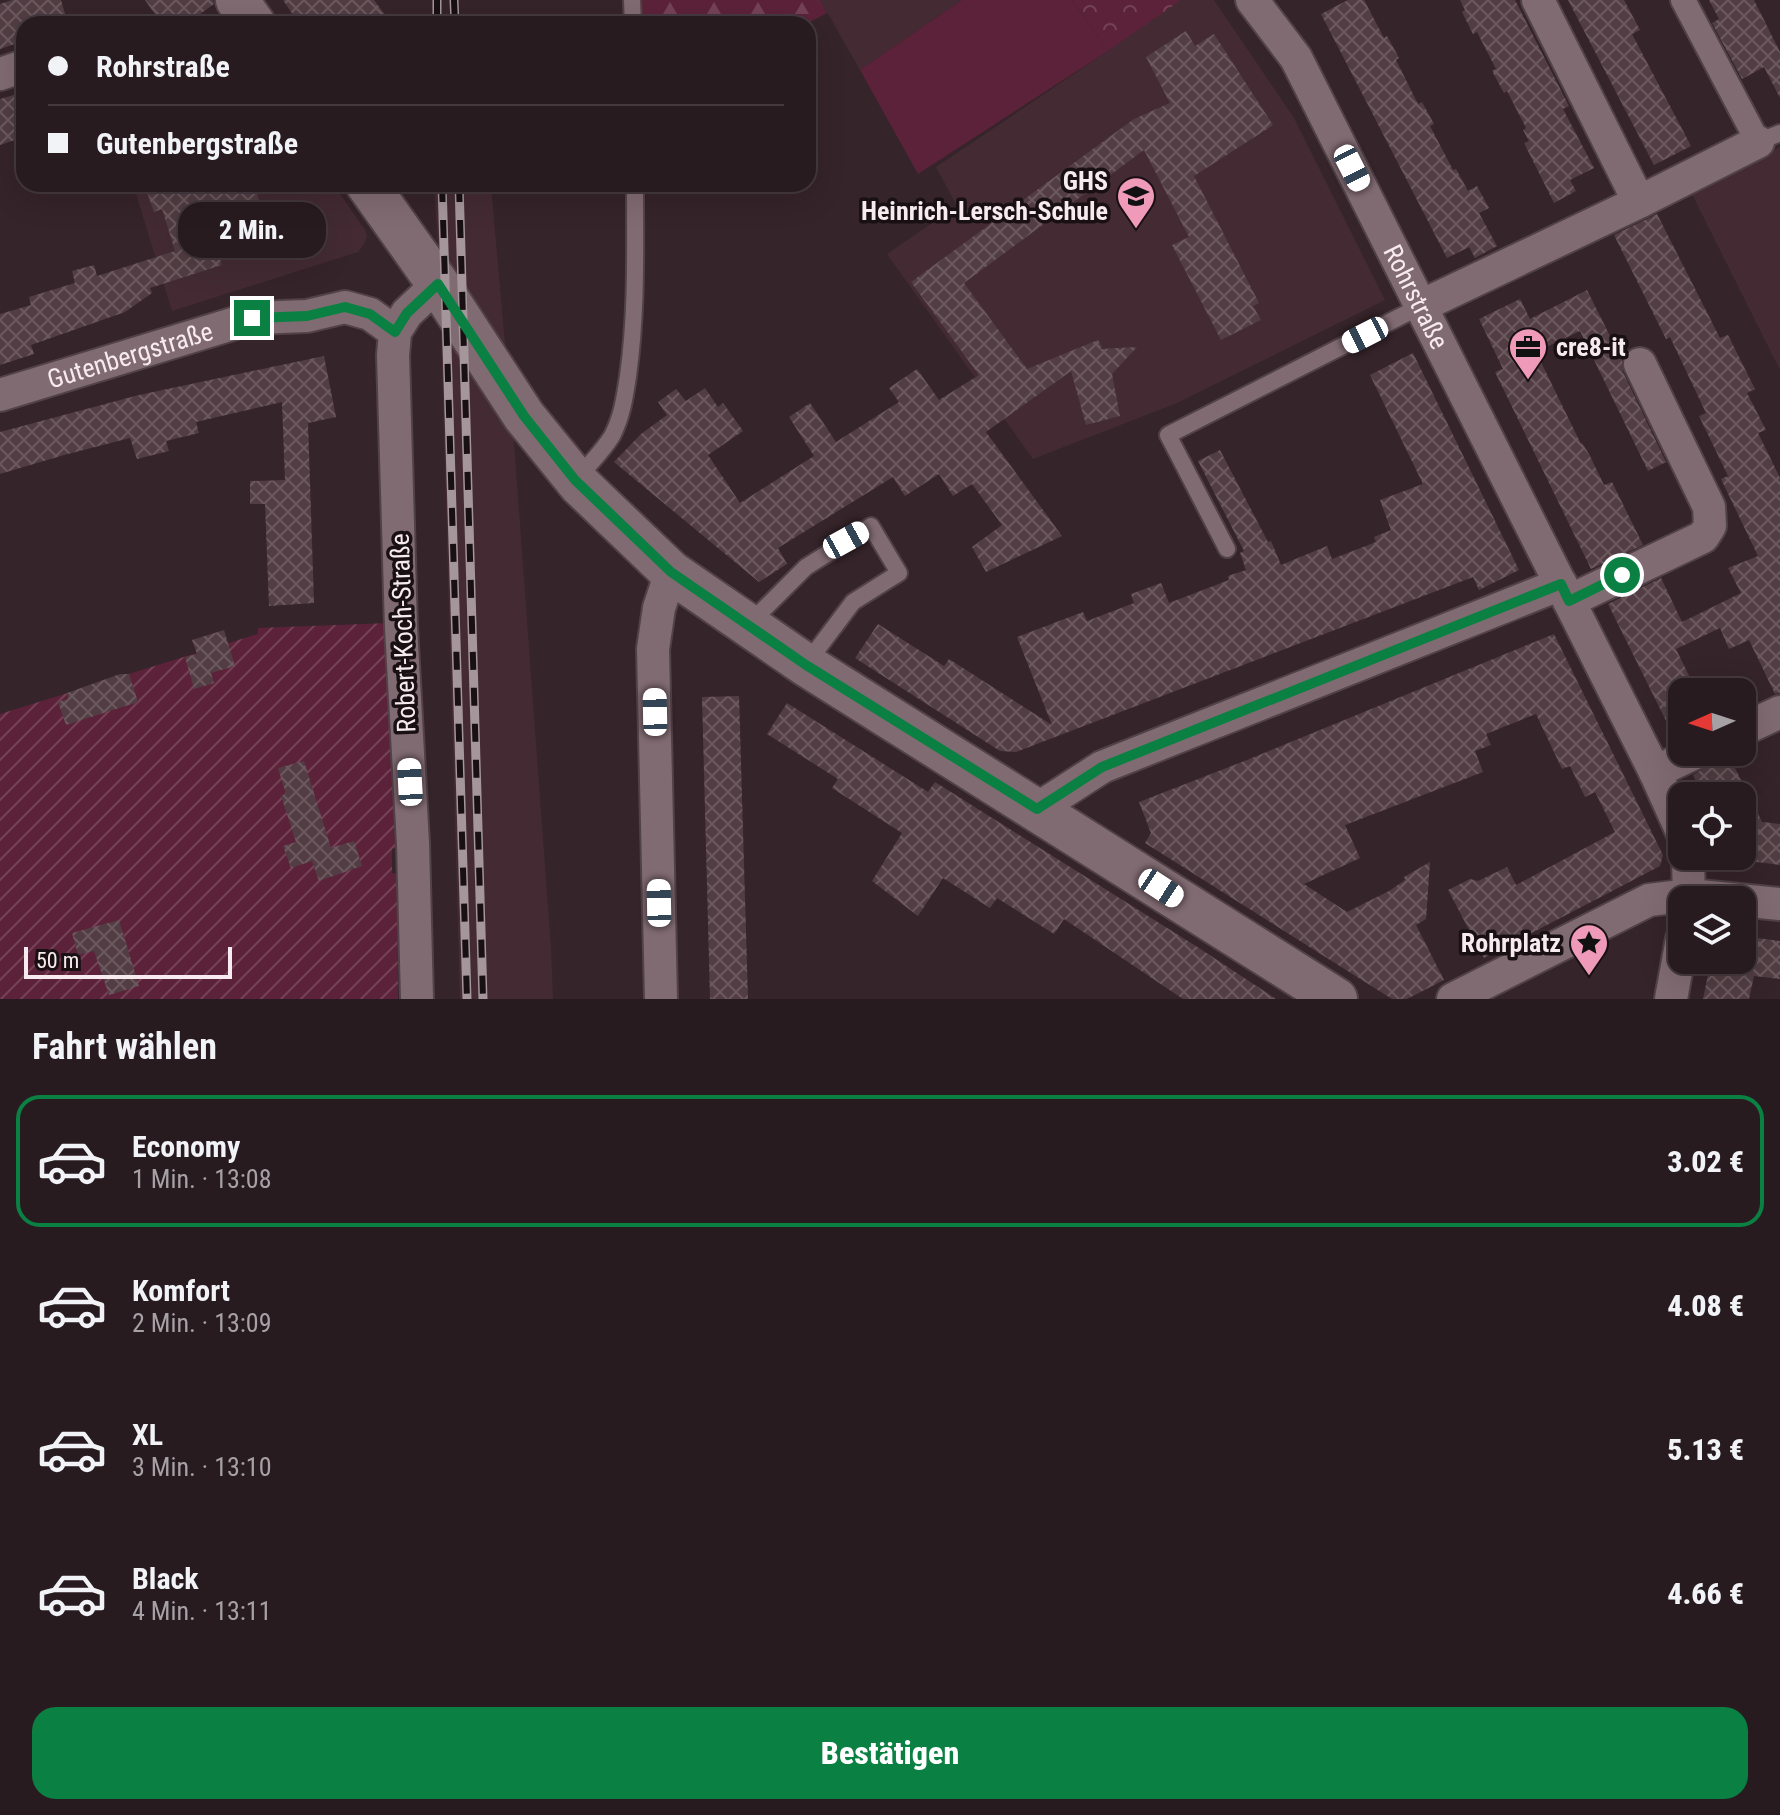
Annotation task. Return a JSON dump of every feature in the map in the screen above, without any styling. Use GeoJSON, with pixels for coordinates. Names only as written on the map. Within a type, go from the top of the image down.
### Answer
{"type":"FeatureCollection","features":[{"type":"Feature","properties":{"kind":"street","name":"Rohrstraße"},"geometry":{"type":"LineString","coordinates":[[1252,0],[1296,58],[1668,801]]}},
{"type":"Feature","properties":{"kind":"street"},"geometry":{"type":"LineString","coordinates":[[1538,0],[1639,202]]}},
{"type":"Feature","properties":{"kind":"street"},"geometry":{"type":"LineString","coordinates":[[1421,306],[1769,138],[1683,0]]}},
{"type":"Feature","properties":{"kind":"street"},"geometry":{"type":"LineString","coordinates":[[373,192],[438,284],[524,416],[575,480],[671,572],[806,665],[1336,999]]}},
{"type":"Feature","properties":{"kind":"street"},"geometry":{"type":"LineString","coordinates":[[395,332],[407,313],[438,284]]}},
{"type":"Feature","properties":{"kind":"street","name":"Gutenbergstraße"},"geometry":{"type":"LineString","coordinates":[[0,395],[252,318],[307,316],[345,307],[370,314],[395,332]]}},
{"type":"Feature","properties":{"kind":"street","name":"Robert-Koch-Straße"},"geometry":{"type":"LineString","coordinates":[[395,332],[393,355],[401,627],[413,844],[417,999]]}},
{"type":"Feature","properties":{"kind":"street"},"geometry":{"type":"LineString","coordinates":[[1037,809],[1102,767],[1703,537],[1710,526],[1709,507],[1640,364]]}},
{"type":"Feature","properties":{"kind":"street"},"geometry":{"type":"LineString","coordinates":[[661,999],[653,649],[659,608],[671,572]]}},
{"type":"Feature","properties":{"kind":"street"},"geometry":{"type":"LineString","coordinates":[[1756,723],[1780,712]]}},
{"type":"Feature","properties":{"kind":"street"},"geometry":{"type":"LineString","coordinates":[[1655,772],[1668,766]]}},
{"type":"Feature","properties":{"kind":"street"},"geometry":{"type":"LineString","coordinates":[[1453,999],[1649,900],[1668,899]]}},
{"type":"Feature","properties":{"kind":"street"},"geometry":{"type":"LineString","coordinates":[[1756,900],[1780,904]]}},
{"type":"Feature","properties":{"kind":"street"},"geometry":{"type":"LineString","coordinates":[[1671,999],[1676,974]]}},
{"type":"Feature","properties":{"kind":"lane"},"geometry":{"type":"LineString","coordinates":[[575,480],[613,434],[623,408],[635,310],[635,192]]}},
{"type":"Feature","properties":{"kind":"lane"},"geometry":{"type":"LineString","coordinates":[[1227,549],[1168,435],[1421,306]]}},
{"type":"Feature","properties":{"kind":"lane"},"geometry":{"type":"LineString","coordinates":[[748,626],[806,567],[871,526],[899,573],[853,602],[806,665]]}},
{"type":"Feature","properties":{"kind":"shaded area"},"geometry":{"type":"Polygon","coordinates":[[[820,0],[962,0],[860,70],[820,0]]]}},
{"type":"Feature","properties":{"kind":"shaded area","name":"GHS Heinrich-Lersch-Schule"},"geometry":{"type":"Polygon","coordinates":[[[1181,0],[1214,0],[1294,118],[1385,300],[1177,403],[1033,459],[887,254],[957,206],[936,167],[1181,0]]]}},
{"type":"Feature","properties":{"kind":"shaded area"},"geometry":{"type":"Polygon","coordinates":[[[1780,147],[1780,370],[1691,192],[1780,147]]]}},
{"type":"Feature","properties":{"kind":"shaded area"},"geometry":{"type":"Polygon","coordinates":[[[135,192],[339,192],[365,230],[367,236],[358,252],[172,311],[135,192]]]}},
{"type":"Feature","properties":{"kind":"shaded area"},"geometry":{"type":"Polygon","coordinates":[[[434,192],[492,192],[515,456],[553,999],[460,999],[439,260],[434,192]]]}},
{"type":"Feature","properties":{"kind":"green space"},"geometry":{"type":"Polygon","coordinates":[[[638,0],[820,0],[827,13],[816,19],[816,16],[638,16],[638,0]]]}},
{"type":"Feature","properties":{"kind":"green space"},"geometry":{"type":"Polygon","coordinates":[[[962,0],[1072,0],[1108,51],[918,174],[860,70],[962,0]]]}},
{"type":"Feature","properties":{"kind":"green space"},"geometry":{"type":"Polygon","coordinates":[[[1072,0],[1181,0],[1108,51],[1072,0]]]}},
{"type":"Feature","properties":{"kind":"green space"},"geometry":{"type":"Polygon","coordinates":[[[389,623],[395,848],[392,849],[392,873],[397,874],[398,999],[0,999],[0,714],[258,634],[258,628],[389,623]]]}},
{"type":"Feature","properties":{"kind":"building"},"geometry":{"type":"Polygon","coordinates":[[[12,0],[61,0],[66,16],[16,16],[16,44],[0,49],[0,4],[12,0]]]}},
{"type":"Feature","properties":{"kind":"building"},"geometry":{"type":"Polygon","coordinates":[[[145,0],[213,0],[214,4],[197,16],[156,16],[145,0]]]}},
{"type":"Feature","properties":{"kind":"building"},"geometry":{"type":"Polygon","coordinates":[[[283,0],[374,0],[386,16],[294,16],[283,0]]]}},
{"type":"Feature","properties":{"kind":"building"},"geometry":{"type":"Polygon","coordinates":[[[1348,0],[1364,0],[1384,38],[1387,36],[1418,104],[1422,102],[1434,124],[1430,126],[1453,170],[1456,169],[1468,191],[1477,186],[1489,208],[1479,213],[1497,246],[1475,258],[1469,247],[1447,258],[1321,14],[1348,0]]]}},
{"type":"Feature","properties":{"kind":"building"},"geometry":{"type":"Polygon","coordinates":[[[1460,0],[1515,0],[1569,106],[1563,109],[1594,168],[1570,180],[1576,191],[1554,203],[1524,143],[1529,141],[1523,130],[1526,128],[1507,91],[1504,93],[1492,71],[1496,69],[1477,32],[1473,34],[1462,12],[1465,10],[1460,0]]]}},
{"type":"Feature","properties":{"kind":"building"},"geometry":{"type":"Polygon","coordinates":[[[1568,0],[1624,0],[1640,30],[1632,34],[1691,146],[1654,165],[1568,0]]]}},
{"type":"Feature","properties":{"kind":"building"},"geometry":{"type":"Polygon","coordinates":[[[1709,0],[1754,0],[1780,52],[1780,98],[1764,67],[1742,79],[1712,23],[1719,19],[1709,0]]]}},
{"type":"Feature","properties":{"kind":"building"},"geometry":{"type":"Polygon","coordinates":[[[1186,31],[1195,46],[1214,34],[1273,125],[1194,176],[1259,303],[1253,306],[1261,320],[1221,340],[1172,245],[1189,237],[1144,150],[964,283],[1027,369],[1098,340],[1100,349],[1137,347],[1112,374],[1120,416],[1086,425],[1071,371],[986,432],[1062,536],[986,572],[972,547],[1002,525],[972,484],[953,496],[939,474],[905,496],[893,477],[778,548],[787,564],[759,582],[614,462],[641,434],[667,415],[658,402],[676,389],[686,401],[705,388],[718,407],[723,403],[743,431],[708,455],[740,503],[814,456],[789,417],[810,403],[836,442],[899,402],[889,388],[917,369],[939,400],[979,375],[911,282],[1134,119],[1170,103],[1146,57],[1186,31]]]}},
{"type":"Feature","properties":{"kind":"building"},"geometry":{"type":"Polygon","coordinates":[[[16,94],[16,140],[0,145],[0,99],[16,94]]]}},
{"type":"Feature","properties":{"kind":"building"},"geometry":{"type":"Polygon","coordinates":[[[147,192],[256,192],[263,210],[272,207],[282,233],[218,253],[222,265],[150,288],[152,293],[125,312],[31,345],[34,354],[0,365],[0,314],[31,305],[29,297],[75,283],[72,271],[94,265],[97,276],[175,251],[162,209],[154,212],[147,192]]]}},
{"type":"Feature","properties":{"kind":"building"},"geometry":{"type":"Polygon","coordinates":[[[1657,214],[1720,338],[1728,335],[1755,389],[1747,393],[1766,430],[1758,433],[1780,478],[1780,693],[1775,694],[1749,640],[1729,649],[1720,628],[1676,649],[1690,678],[1668,678],[1668,725],[1608,604],[1661,578],[1682,622],[1741,593],[1728,568],[1758,556],[1721,479],[1728,476],[1699,416],[1706,413],[1670,337],[1666,339],[1614,235],[1657,214]]]}},
{"type":"Feature","properties":{"kind":"building"},"geometry":{"type":"Polygon","coordinates":[[[1587,290],[1622,360],[1623,372],[1666,462],[1648,471],[1580,331],[1536,352],[1581,444],[1604,485],[1612,482],[1643,545],[1591,569],[1495,372],[1503,369],[1479,319],[1520,299],[1530,319],[1587,290]]]}},
{"type":"Feature","properties":{"kind":"building"},"geometry":{"type":"Polygon","coordinates":[[[1413,353],[1519,570],[1479,590],[1473,577],[1016,752],[1000,751],[855,658],[878,624],[944,666],[949,659],[1052,725],[1017,637],[1083,612],[1087,621],[1134,603],[1131,594],[1161,583],[1169,603],[1229,580],[1228,576],[1246,570],[1240,553],[1244,551],[1198,461],[1220,450],[1268,542],[1271,541],[1281,565],[1327,546],[1332,559],[1376,542],[1374,537],[1391,530],[1380,500],[1423,484],[1370,375],[1413,353]]]}},
{"type":"Feature","properties":{"kind":"building"},"geometry":{"type":"Polygon","coordinates":[[[324,356],[336,417],[308,423],[314,603],[269,606],[265,504],[250,504],[250,481],[285,480],[282,402],[196,422],[199,433],[166,441],[169,451],[137,459],[130,438],[0,474],[0,432],[139,395],[324,356]]]}},
{"type":"Feature","properties":{"kind":"building"},"geometry":{"type":"Polygon","coordinates":[[[224,630],[235,666],[211,673],[214,683],[194,689],[185,657],[197,654],[192,640],[224,630]]]}},
{"type":"Feature","properties":{"kind":"building"},"geometry":{"type":"Polygon","coordinates":[[[1554,634],[1663,855],[1660,866],[1484,958],[1448,890],[1470,879],[1478,881],[1507,867],[1516,885],[1615,832],[1595,792],[1585,797],[1570,766],[1562,769],[1536,714],[1486,734],[1491,745],[1475,751],[1483,772],[1345,825],[1360,858],[1304,884],[1347,912],[1389,891],[1405,880],[1404,877],[1430,862],[1426,919],[1416,925],[1444,980],[1407,999],[1392,999],[1145,843],[1151,833],[1139,802],[1554,634]]]}},
{"type":"Feature","properties":{"kind":"building"},"geometry":{"type":"Polygon","coordinates":[[[120,674],[129,674],[138,702],[66,725],[58,702],[68,699],[67,693],[120,674]]]}},
{"type":"Feature","properties":{"kind":"building"},"geometry":{"type":"Polygon","coordinates":[[[739,696],[748,999],[710,999],[702,697],[739,696]]]}},
{"type":"Feature","properties":{"kind":"building"},"geometry":{"type":"Polygon","coordinates":[[[787,703],[928,792],[935,782],[1276,999],[1183,999],[1064,919],[1054,934],[997,898],[990,908],[943,878],[918,916],[872,881],[902,833],[832,788],[838,779],[767,734],[787,703]]]}},
{"type":"Feature","properties":{"kind":"building"},"geometry":{"type":"Polygon","coordinates":[[[304,761],[331,848],[354,841],[362,866],[319,881],[312,861],[291,868],[283,846],[296,842],[281,796],[286,794],[278,768],[304,761]]]}},
{"type":"Feature","properties":{"kind":"building"},"geometry":{"type":"Polygon","coordinates":[[[1708,766],[1734,766],[1742,782],[1696,782],[1693,775],[1708,766]]]}},
{"type":"Feature","properties":{"kind":"building"},"geometry":{"type":"Polygon","coordinates":[[[1756,810],[1762,822],[1780,824],[1780,865],[1756,862],[1756,810]]]}},
{"type":"Feature","properties":{"kind":"building"},"geometry":{"type":"Polygon","coordinates":[[[119,920],[139,986],[109,995],[94,951],[78,955],[72,933],[119,920]]]}},
{"type":"Feature","properties":{"kind":"building"},"geometry":{"type":"Polygon","coordinates":[[[1756,938],[1780,941],[1780,979],[1754,976],[1749,999],[1703,999],[1708,974],[1756,974],[1756,938]]]}},
{"type":"Feature","properties":{"kind":"railway"},"geometry":{"type":"LineString","coordinates":[[437,0],[437,16]]}},
{"type":"Feature","properties":{"kind":"railway"},"geometry":{"type":"LineString","coordinates":[[454,0],[455,16]]}},
{"type":"Feature","properties":{"kind":"railway"},"geometry":{"type":"LineString","coordinates":[[442,192],[467,999]]}},
{"type":"Feature","properties":{"kind":"railway"},"geometry":{"type":"LineString","coordinates":[[459,192],[483,999]]}},
{"type":"Feature","properties":{"kind":"place","name":"GHS Heinrich-Lersch-Schule"},"geometry":{"type":"Point","coordinates":[1136,230]}},
{"type":"Feature","properties":{"kind":"place","name":"cre8-it"},"geometry":{"type":"Point","coordinates":[1528,381]}},
{"type":"Feature","properties":{"kind":"place","name":"Rohrplatz"},"geometry":{"type":"Point","coordinates":[1589,977]}},
{"type":"Feature","properties":{"kind":"route"},"geometry":{"type":"LineString","coordinates":[[252,318],[307,316],[345,307],[370,314],[395,332],[407,313],[438,284],[524,416],[575,480],[671,572],[806,665],[1037,809],[1102,767],[1561,584],[1569,601],[1622,575]]}}]}
